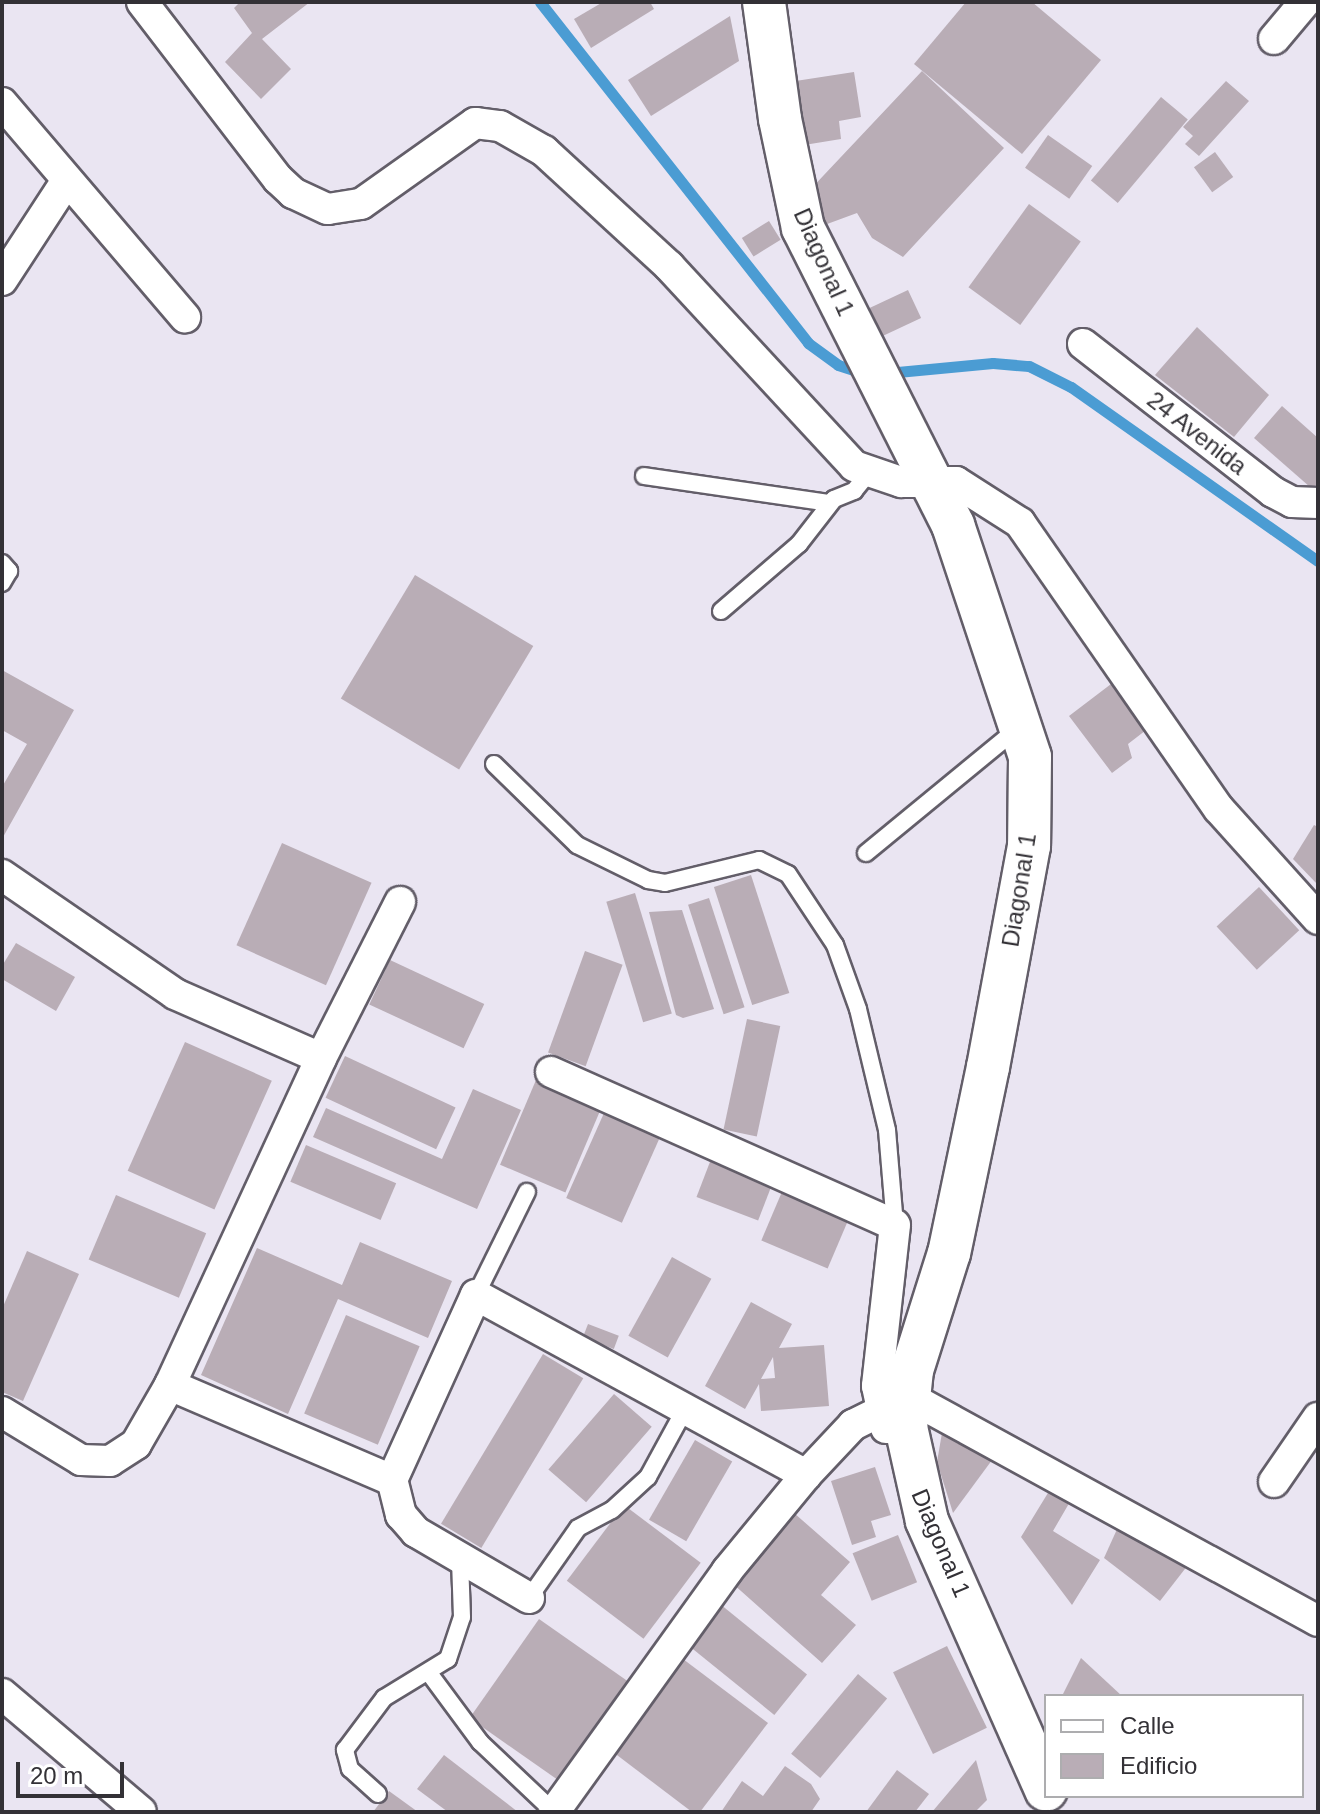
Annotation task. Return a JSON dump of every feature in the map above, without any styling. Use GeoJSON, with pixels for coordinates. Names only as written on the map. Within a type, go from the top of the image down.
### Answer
{"type":"FeatureCollection","features":[{"type":"Feature","properties":{"kind":"street"},"geometry":{"type":"LineString","coordinates":[[142,2],[278,179],[293,193],[328,209],[361,204],[454,133],[475,123],[500,126],[544,151],[669,266],[843,456],[868,474],[901,482],[931,479],[974,490],[1035,539],[1219,809],[1318,919]]}},
{"type":"Feature","properties":{"kind":"street","name":"Diagonal 1"},"geometry":{"type":"LineString","coordinates":[[764,2],[798,213],[899,422],[953,525],[1021,726],[1032,787],[1029,846],[949,1253],[895,1404],[927,1521],[1044,1785]]}},
{"type":"Feature","properties":{"kind":"street"},"geometry":{"type":"LineString","coordinates":[[1274,39],[1305,2]]}},
{"type":"Feature","properties":{"kind":"street"},"geometry":{"type":"LineString","coordinates":[[2,103],[66,182],[185,317]]}},
{"type":"Feature","properties":{"kind":"street"},"geometry":{"type":"LineString","coordinates":[[2,280],[66,182]]}},
{"type":"Feature","properties":{"kind":"street","name":"24 Avenida"},"geometry":{"type":"LineString","coordinates":[[1083,344],[1273,492],[1292,502],[1318,503]]}},
{"type":"Feature","properties":{"kind":"street"},"geometry":{"type":"LineString","coordinates":[[2,875],[175,994],[321,1058]]}},
{"type":"Feature","properties":{"kind":"street"},"geometry":{"type":"LineString","coordinates":[[2,1413],[81,1460],[110,1461],[136,1444],[170,1385],[321,1058],[400,902]]}},
{"type":"Feature","properties":{"kind":"street"},"geometry":{"type":"LineString","coordinates":[[551,1072],[895,1225],[878,1361],[895,1404],[1318,1621]]}},
{"type":"Feature","properties":{"kind":"street"},"geometry":{"type":"LineString","coordinates":[[529,1598],[416,1532],[401,1515],[392,1480],[476,1295],[806,1475]]}},
{"type":"Feature","properties":{"kind":"street"},"geometry":{"type":"LineString","coordinates":[[170,1385],[392,1480]]}},
{"type":"Feature","properties":{"kind":"street"},"geometry":{"type":"LineString","coordinates":[[554,1812],[710,1593],[806,1475],[853,1425],[895,1404]]}},
{"type":"Feature","properties":{"kind":"street"},"geometry":{"type":"LineString","coordinates":[[1274,1482],[1318,1418]]}},
{"type":"Feature","properties":{"kind":"street"},"geometry":{"type":"LineString","coordinates":[[2,1694],[141,1812]]}},
{"type":"Feature","properties":{"kind":"lane"},"geometry":{"type":"LineString","coordinates":[[721,611],[799,544],[829,503],[854,491],[868,474]]}},
{"type":"Feature","properties":{"kind":"lane"},"geometry":{"type":"LineString","coordinates":[[644,476],[829,503]]}},
{"type":"Feature","properties":{"kind":"lane"},"geometry":{"type":"LineString","coordinates":[[2,563],[9,571],[2,583]]}},
{"type":"Feature","properties":{"kind":"lane"},"geometry":{"type":"LineString","coordinates":[[866,853],[1021,726]]}},
{"type":"Feature","properties":{"kind":"lane"},"geometry":{"type":"LineString","coordinates":[[494,764],[577,845],[648,880],[665,883],[759,860],[788,874],[835,945],[858,1009],[887,1130],[895,1225]]}},
{"type":"Feature","properties":{"kind":"lane"},"geometry":{"type":"LineString","coordinates":[[476,1295],[527,1192]]}},
{"type":"Feature","properties":{"kind":"lane"},"geometry":{"type":"LineString","coordinates":[[529,1598],[578,1528],[612,1510],[648,1477],[685,1409]]}},
{"type":"Feature","properties":{"kind":"lane"},"geometry":{"type":"LineString","coordinates":[[378,1794],[346,1764],[345,1750],[384,1698],[448,1659],[459,1636],[460,1560]]}},
{"type":"Feature","properties":{"kind":"lane"},"geometry":{"type":"LineString","coordinates":[[429,1673],[480,1742],[554,1812]]}},
{"type":"Feature","properties":{"kind":"building"},"geometry":{"type":"Polygon","coordinates":[[[240,2],[310,2],[262,39],[291,69],[261,99],[225,62],[252,33],[234,8],[240,2]]]}},
{"type":"Feature","properties":{"kind":"building"},"geometry":{"type":"Polygon","coordinates":[[[603,2],[650,2],[654,9],[591,48],[574,19],[603,2]]]}},
{"type":"Feature","properties":{"kind":"building"},"geometry":{"type":"Polygon","coordinates":[[[966,2],[1032,2],[1101,60],[1022,154],[914,64],[966,2]]]}},
{"type":"Feature","properties":{"kind":"building"},"geometry":{"type":"Polygon","coordinates":[[[730,16],[739,61],[651,116],[628,80],[730,16]]]}},
{"type":"Feature","properties":{"kind":"building"},"geometry":{"type":"Polygon","coordinates":[[[922,71],[1004,148],[903,257],[872,238],[857,213],[819,227],[807,193],[922,71]]]}},
{"type":"Feature","properties":{"kind":"building"},"geometry":{"type":"Polygon","coordinates":[[[854,72],[861,117],[839,121],[841,139],[798,146],[789,82],[854,72]]]}},
{"type":"Feature","properties":{"kind":"building"},"geometry":{"type":"Polygon","coordinates":[[[1226,81],[1249,101],[1199,156],[1185,144],[1193,136],[1183,127],[1226,81]]]}},
{"type":"Feature","properties":{"kind":"building"},"geometry":{"type":"Polygon","coordinates":[[[1161,97],[1188,119],[1118,203],[1091,180],[1161,97]]]}},
{"type":"Feature","properties":{"kind":"building"},"geometry":{"type":"Polygon","coordinates":[[[1048,135],[1092,166],[1069,199],[1025,168],[1048,135]]]}},
{"type":"Feature","properties":{"kind":"building"},"geometry":{"type":"Polygon","coordinates":[[[1215,152],[1233,177],[1212,192],[1194,167],[1215,152]]]}},
{"type":"Feature","properties":{"kind":"building"},"geometry":{"type":"Polygon","coordinates":[[[1029,204],[1081,242],[1020,325],[968,287],[1029,204]]]}},
{"type":"Feature","properties":{"kind":"building"},"geometry":{"type":"Polygon","coordinates":[[[769,221],[781,240],[754,257],[742,238],[769,221]]]}},
{"type":"Feature","properties":{"kind":"building"},"geometry":{"type":"Polygon","coordinates":[[[908,290],[921,318],[873,340],[860,312],[908,290]]]}},
{"type":"Feature","properties":{"kind":"building"},"geometry":{"type":"Polygon","coordinates":[[[1197,327],[1269,395],[1234,437],[1155,375],[1197,327]]]}},
{"type":"Feature","properties":{"kind":"building"},"geometry":{"type":"Polygon","coordinates":[[[1282,406],[1318,438],[1318,494],[1254,438],[1282,406]]]}},
{"type":"Feature","properties":{"kind":"building"},"geometry":{"type":"Polygon","coordinates":[[[415,575],[533,646],[459,770],[341,698],[415,575]]]}},
{"type":"Feature","properties":{"kind":"building"},"geometry":{"type":"Polygon","coordinates":[[[2,670],[74,710],[2,839],[2,787],[27,744],[2,730],[2,670]]]}},
{"type":"Feature","properties":{"kind":"building"},"geometry":{"type":"Polygon","coordinates":[[[1115,681],[1150,727],[1128,744],[1132,758],[1112,773],[1069,716],[1115,681]]]}},
{"type":"Feature","properties":{"kind":"building"},"geometry":{"type":"Polygon","coordinates":[[[1314,825],[1318,827],[1318,885],[1293,859],[1314,825]]]}},
{"type":"Feature","properties":{"kind":"building"},"geometry":{"type":"Polygon","coordinates":[[[282,843],[372,883],[326,985],[236,945],[282,843]]]}},
{"type":"Feature","properties":{"kind":"building"},"geometry":{"type":"Polygon","coordinates":[[[751,875],[789,993],[752,1005],[714,887],[751,875]]]}},
{"type":"Feature","properties":{"kind":"building"},"geometry":{"type":"Polygon","coordinates":[[[1259,887],[1299,930],[1257,970],[1217,927],[1259,887]]]}},
{"type":"Feature","properties":{"kind":"building"},"geometry":{"type":"Polygon","coordinates":[[[635,893],[672,1013],[643,1022],[606,902],[635,893]]]}},
{"type":"Feature","properties":{"kind":"building"},"geometry":{"type":"Polygon","coordinates":[[[709,898],[745,1007],[724,1014],[688,905],[709,898]]]}},
{"type":"Feature","properties":{"kind":"building"},"geometry":{"type":"Polygon","coordinates":[[[682,910],[714,1009],[683,1018],[676,1015],[649,912],[682,910]]]}},
{"type":"Feature","properties":{"kind":"building"},"geometry":{"type":"Polygon","coordinates":[[[16,943],[75,977],[56,1011],[2,979],[2,966],[16,943]]]}},
{"type":"Feature","properties":{"kind":"building"},"geometry":{"type":"Polygon","coordinates":[[[585,951],[623,965],[586,1066],[548,1052],[585,951]]]}},
{"type":"Feature","properties":{"kind":"building"},"geometry":{"type":"Polygon","coordinates":[[[390,960],[484,1004],[464,1048],[369,1004],[390,960]]]}},
{"type":"Feature","properties":{"kind":"building"},"geometry":{"type":"Polygon","coordinates":[[[747,1019],[780,1026],[757,1137],[724,1130],[747,1019]]]}},
{"type":"Feature","properties":{"kind":"building"},"geometry":{"type":"Polygon","coordinates":[[[185,1042],[272,1081],[214,1209],[128,1171],[185,1042]]]}},
{"type":"Feature","properties":{"kind":"building"},"geometry":{"type":"Polygon","coordinates":[[[345,1056],[456,1108],[436,1149],[326,1098],[345,1056]]]}},
{"type":"Feature","properties":{"kind":"building"},"geometry":{"type":"Polygon","coordinates":[[[536,1080],[601,1108],[565,1192],[500,1165],[536,1080]]]}},
{"type":"Feature","properties":{"kind":"building"},"geometry":{"type":"Polygon","coordinates":[[[473,1089],[521,1110],[477,1209],[313,1137],[326,1108],[442,1159],[473,1089]]]}},
{"type":"Feature","properties":{"kind":"building"},"geometry":{"type":"Polygon","coordinates":[[[604,1113],[660,1138],[622,1223],[566,1198],[604,1113]]]}},
{"type":"Feature","properties":{"kind":"building"},"geometry":{"type":"Polygon","coordinates":[[[306,1145],[396,1183],[381,1220],[290,1182],[306,1145]]]}},
{"type":"Feature","properties":{"kind":"building"},"geometry":{"type":"Polygon","coordinates":[[[713,1154],[775,1178],[758,1221],[697,1197],[713,1154]]]}},
{"type":"Feature","properties":{"kind":"building"},"geometry":{"type":"Polygon","coordinates":[[[784,1187],[850,1215],[828,1269],[761,1240],[784,1187]]]}},
{"type":"Feature","properties":{"kind":"building"},"geometry":{"type":"Polygon","coordinates":[[[116,1195],[206,1233],[179,1298],[89,1259],[116,1195]]]}},
{"type":"Feature","properties":{"kind":"building"},"geometry":{"type":"Polygon","coordinates":[[[360,1242],[452,1281],[428,1338],[338,1299],[288,1414],[201,1375],[257,1248],[342,1285],[360,1242]]]}},
{"type":"Feature","properties":{"kind":"building"},"geometry":{"type":"Polygon","coordinates":[[[27,1251],[79,1274],[23,1401],[2,1392],[2,1309],[27,1251]]]}},
{"type":"Feature","properties":{"kind":"building"},"geometry":{"type":"Polygon","coordinates":[[[672,1257],[711,1279],[668,1358],[628,1336],[672,1257]]]}},
{"type":"Feature","properties":{"kind":"building"},"geometry":{"type":"Polygon","coordinates":[[[751,1302],[792,1324],[779,1348],[824,1345],[829,1406],[761,1411],[759,1384],[745,1409],[705,1386],[751,1302]],[[773,1357],[761,1379],[775,1378],[773,1357]]]}},
{"type":"Feature","properties":{"kind":"building"},"geometry":{"type":"Polygon","coordinates":[[[346,1315],[420,1346],[378,1445],[304,1413],[346,1315]]]}},
{"type":"Feature","properties":{"kind":"building"},"geometry":{"type":"Polygon","coordinates":[[[588,1324],[619,1336],[614,1349],[583,1337],[588,1324]]]}},
{"type":"Feature","properties":{"kind":"building"},"geometry":{"type":"Polygon","coordinates":[[[543,1354],[583,1378],[481,1548],[441,1524],[543,1354]]]}},
{"type":"Feature","properties":{"kind":"building"},"geometry":{"type":"Polygon","coordinates":[[[614,1394],[652,1427],[586,1502],[548,1469],[614,1394]]]}},
{"type":"Feature","properties":{"kind":"building"},"geometry":{"type":"Polygon","coordinates":[[[943,1427],[995,1456],[953,1513],[937,1462],[943,1427]]]}},
{"type":"Feature","properties":{"kind":"building"},"geometry":{"type":"Polygon","coordinates":[[[695,1440],[732,1462],[686,1541],[649,1520],[695,1440]]]}},
{"type":"Feature","properties":{"kind":"building"},"geometry":{"type":"Polygon","coordinates":[[[875,1467],[891,1515],[871,1521],[876,1537],[852,1545],[831,1481],[875,1467]]]}},
{"type":"Feature","properties":{"kind":"building"},"geometry":{"type":"Polygon","coordinates":[[[1051,1488],[1071,1500],[1053,1531],[1100,1560],[1072,1605],[1021,1537],[1051,1488]]]}},
{"type":"Feature","properties":{"kind":"building"},"geometry":{"type":"Polygon","coordinates":[[[624,1505],[701,1563],[643,1639],[567,1581],[624,1505]]]}},
{"type":"Feature","properties":{"kind":"building"},"geometry":{"type":"Polygon","coordinates":[[[794,1513],[850,1562],[821,1595],[856,1625],[822,1663],[732,1583],[794,1513]]]}},
{"type":"Feature","properties":{"kind":"building"},"geometry":{"type":"Polygon","coordinates":[[[1123,1516],[1188,1565],[1160,1601],[1104,1558],[1123,1516]]]}},
{"type":"Feature","properties":{"kind":"building"},"geometry":{"type":"Polygon","coordinates":[[[898,1535],[917,1582],[872,1601],[853,1553],[898,1535]]]}},
{"type":"Feature","properties":{"kind":"building"},"geometry":{"type":"Polygon","coordinates":[[[720,1604],[807,1674],[774,1715],[687,1644],[720,1604]]]}},
{"type":"Feature","properties":{"kind":"building"},"geometry":{"type":"Polygon","coordinates":[[[539,1619],[627,1681],[558,1780],[470,1718],[539,1619]]]}},
{"type":"Feature","properties":{"kind":"building"},"geometry":{"type":"Polygon","coordinates":[[[947,1646],[987,1728],[933,1754],[893,1672],[947,1646]]]}},
{"type":"Feature","properties":{"kind":"building"},"geometry":{"type":"Polygon","coordinates":[[[679,1656],[768,1723],[700,1812],[692,1812],[609,1749],[679,1656]]]}},
{"type":"Feature","properties":{"kind":"building"},"geometry":{"type":"Polygon","coordinates":[[[1081,1658],[1120,1694],[1063,1694],[1081,1658]]]}},
{"type":"Feature","properties":{"kind":"building"},"geometry":{"type":"Polygon","coordinates":[[[858,1674],[887,1698],[820,1778],[791,1754],[858,1674]]]}},
{"type":"Feature","properties":{"kind":"building"},"geometry":{"type":"Polygon","coordinates":[[[444,1755],[518,1812],[448,1812],[417,1789],[444,1755]]]}},
{"type":"Feature","properties":{"kind":"building"},"geometry":{"type":"Polygon","coordinates":[[[976,1760],[987,1800],[975,1812],[932,1812],[976,1760]]]}},
{"type":"Feature","properties":{"kind":"building"},"geometry":{"type":"Polygon","coordinates":[[[785,1766],[811,1784],[820,1799],[811,1812],[721,1812],[742,1781],[763,1796],[785,1766]]]}},
{"type":"Feature","properties":{"kind":"building"},"geometry":{"type":"Polygon","coordinates":[[[897,1770],[929,1794],[915,1812],[866,1812],[897,1770]]]}},
{"type":"Feature","properties":{"kind":"building"},"geometry":{"type":"Polygon","coordinates":[[[389,1791],[418,1812],[373,1812],[389,1791]]]}},
{"type":"Feature","properties":{"kind":"waterway"},"geometry":{"type":"LineString","coordinates":[[540,2],[808,343],[838,365],[863,373]]}},
{"type":"Feature","properties":{"kind":"waterway"},"geometry":{"type":"LineString","coordinates":[[887,373],[993,363],[1029,366],[1071,387],[1318,561]]}}]}
